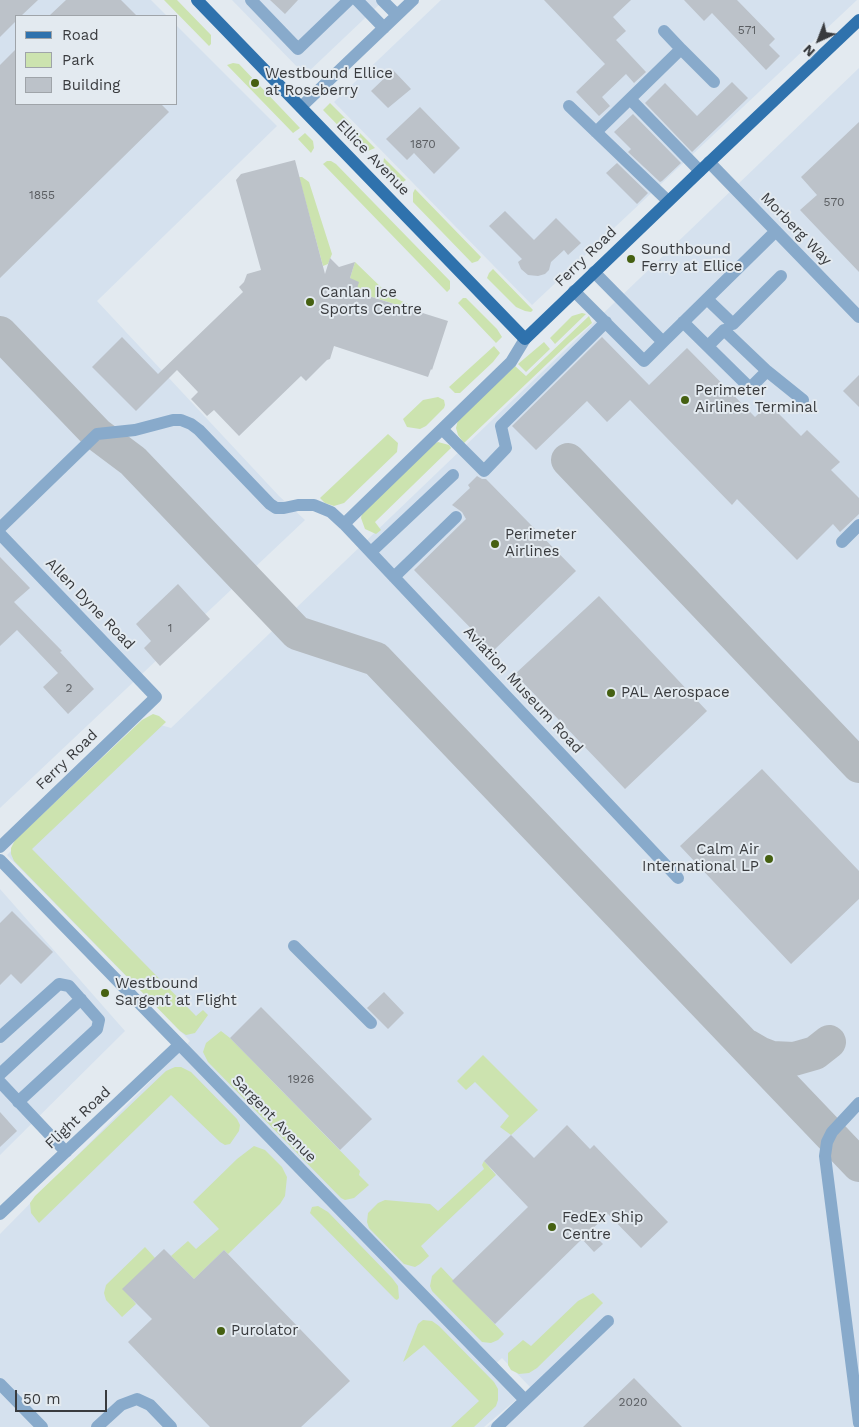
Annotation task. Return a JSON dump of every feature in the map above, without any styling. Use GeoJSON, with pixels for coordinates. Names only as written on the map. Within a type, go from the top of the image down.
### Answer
{"type":"FeatureCollection","features":[{"type":"Feature","properties":{"kind":"main road","name":"Ellice Avenue"},"geometry":{"type":"LineString","coordinates":[[197,0],[525,339]]}},
{"type":"Feature","properties":{"kind":"main road","name":"Ferry Road"},"geometry":{"type":"LineString","coordinates":[[525,339],[859,20]]}},
{"type":"Feature","properties":{"kind":"street"},"geometry":{"type":"LineString","coordinates":[[251,0],[298,49],[349,0]]}},
{"type":"Feature","properties":{"kind":"street"},"geometry":{"type":"LineString","coordinates":[[357,0],[384,28]]}},
{"type":"Feature","properties":{"kind":"street"},"geometry":{"type":"LineString","coordinates":[[382,0],[397,15]]}},
{"type":"Feature","properties":{"kind":"street"},"geometry":{"type":"LineString","coordinates":[[301,107],[413,0]]}},
{"type":"Feature","properties":{"kind":"street"},"geometry":{"type":"LineString","coordinates":[[664,31],[714,82]]}},
{"type":"Feature","properties":{"kind":"street"},"geometry":{"type":"LineString","coordinates":[[596,132],[681,49]]}},
{"type":"Feature","properties":{"kind":"street","name":"Morberg Way"},"geometry":{"type":"LineString","coordinates":[[630,99],[776,231],[859,318]]}},
{"type":"Feature","properties":{"kind":"street"},"geometry":{"type":"LineString","coordinates":[[569,106],[668,201]]}},
{"type":"Feature","properties":{"kind":"street"},"geometry":{"type":"LineString","coordinates":[[574,291],[644,361],[776,231]]}},
{"type":"Feature","properties":{"kind":"street"},"geometry":{"type":"LineString","coordinates":[[594,272],[663,342]]}},
{"type":"Feature","properties":{"kind":"street"},"geometry":{"type":"LineString","coordinates":[[707,299],[732,324],[781,276]]}},
{"type":"Feature","properties":{"kind":"street"},"geometry":{"type":"LineString","coordinates":[[442,429],[484,471],[506,448],[501,426],[606,322]]}},
{"type":"Feature","properties":{"kind":"street"},"geometry":{"type":"LineString","coordinates":[[683,322],[750,388],[766,372]]}},
{"type":"Feature","properties":{"kind":"street"},"geometry":{"type":"LineString","coordinates":[[708,346],[724,330],[766,372],[803,400]]}},
{"type":"Feature","properties":{"kind":"street","name":"Ferry Road"},"geometry":{"type":"LineString","coordinates":[[344,524],[511,362],[525,339]]}},
{"type":"Feature","properties":{"kind":"street","name":"Aviation Museum Road"},"geometry":{"type":"LineString","coordinates":[[0,528],[97,434],[135,430],[173,420],[181,420],[199,430],[276,508],[306,504],[331,512],[394,576],[678,878]]}},
{"type":"Feature","properties":{"kind":"street"},"geometry":{"type":"LineString","coordinates":[[371,552],[453,475]]}},
{"type":"Feature","properties":{"kind":"street"},"geometry":{"type":"LineString","coordinates":[[394,576],[456,517]]}},
{"type":"Feature","properties":{"kind":"street"},"geometry":{"type":"LineString","coordinates":[[842,542],[859,525]]}},
{"type":"Feature","properties":{"kind":"street","name":"Allen Dyne Road"},"geometry":{"type":"LineString","coordinates":[[0,534],[156,697]]}},
{"type":"Feature","properties":{"kind":"street","name":"Ferry Road"},"geometry":{"type":"LineString","coordinates":[[0,847],[156,697]]}},
{"type":"Feature","properties":{"kind":"street","name":"Sargent Avenue"},"geometry":{"type":"LineString","coordinates":[[0,860],[525,1400]]}},
{"type":"Feature","properties":{"kind":"street"},"geometry":{"type":"LineString","coordinates":[[294,946],[371,1023]]}},
{"type":"Feature","properties":{"kind":"street"},"geometry":{"type":"LineString","coordinates":[[0,1037],[56,986],[64,984],[69,986],[100,1020],[97,1029],[18,1102]]}},
{"type":"Feature","properties":{"kind":"street"},"geometry":{"type":"LineString","coordinates":[[0,1074],[81,999]]}},
{"type":"Feature","properties":{"kind":"street","name":"Flight Road"},"geometry":{"type":"LineString","coordinates":[[0,1214],[179,1045]]}},
{"type":"Feature","properties":{"kind":"street"},"geometry":{"type":"LineString","coordinates":[[0,1082],[66,1152]]}},
{"type":"Feature","properties":{"kind":"street"},"geometry":{"type":"LineString","coordinates":[[859,1103],[832,1132],[827,1142],[825,1156],[859,1423]]}},
{"type":"Feature","properties":{"kind":"street"},"geometry":{"type":"LineString","coordinates":[[497,1427],[608,1321]]}},
{"type":"Feature","properties":{"kind":"street"},"geometry":{"type":"LineString","coordinates":[[0,1384],[42,1427]]}},
{"type":"Feature","properties":{"kind":"street"},"geometry":{"type":"LineString","coordinates":[[97,1427],[121,1405],[137,1399],[150,1404],[171,1427]]}},
{"type":"Feature","properties":{"kind":"shaded area"},"geometry":{"type":"Polygon","coordinates":[[[0,0],[151,0],[166,15],[15,15],[15,105],[178,105],[178,27],[277,126],[97,301],[279,496],[305,520],[0,808],[0,0]]]}},
{"type":"Feature","properties":{"kind":"shaded area"},"geometry":{"type":"Polygon","coordinates":[[[232,0],[384,0],[305,75],[232,0]]]}},
{"type":"Feature","properties":{"kind":"shaded area"},"geometry":{"type":"Polygon","coordinates":[[[441,0],[857,0],[532,305],[334,102],[441,0]]]}},
{"type":"Feature","properties":{"kind":"shaded area"},"geometry":{"type":"Polygon","coordinates":[[[859,68],[859,1427],[487,1427],[532,1389],[502,1358],[489,1370],[517,1399],[484,1427],[0,1427],[0,1234],[190,1041],[7,855],[132,730],[147,721],[171,728],[859,68]]]}},
{"type":"Feature","properties":{"kind":"shaded area"},"geometry":{"type":"Polygon","coordinates":[[[0,889],[125,1031],[0,1155],[0,889]]]}},
{"type":"Feature","properties":{"kind":"green space"},"geometry":{"type":"Polygon","coordinates":[[[164,0],[177,0],[211,35],[211,44],[209,46],[164,0]]]}},
{"type":"Feature","properties":{"kind":"green space"},"geometry":{"type":"Polygon","coordinates":[[[239,64],[300,128],[293,133],[227,65],[239,64]]]}},
{"type":"Feature","properties":{"kind":"green space"},"geometry":{"type":"Polygon","coordinates":[[[330,103],[375,148],[368,151],[362,150],[323,110],[330,103]]]}},
{"type":"Feature","properties":{"kind":"green space"},"geometry":{"type":"Polygon","coordinates":[[[305,133],[313,141],[314,148],[311,153],[298,139],[305,133]]]}},
{"type":"Feature","properties":{"kind":"green space"},"geometry":{"type":"Polygon","coordinates":[[[384,158],[406,180],[403,182],[393,182],[382,171],[384,158]]]}},
{"type":"Feature","properties":{"kind":"green space"},"geometry":{"type":"Polygon","coordinates":[[[327,161],[336,164],[450,281],[450,289],[447,292],[323,164],[327,161]]]}},
{"type":"Feature","properties":{"kind":"green space"},"geometry":{"type":"Polygon","coordinates":[[[299,177],[309,182],[332,254],[328,264],[323,266],[299,177]]]}},
{"type":"Feature","properties":{"kind":"green space"},"geometry":{"type":"Polygon","coordinates":[[[415,189],[481,257],[478,261],[472,263],[413,202],[415,189]]]}},
{"type":"Feature","properties":{"kind":"green space"},"geometry":{"type":"Polygon","coordinates":[[[355,262],[385,291],[421,310],[420,312],[356,292],[350,278],[355,262]]]}},
{"type":"Feature","properties":{"kind":"green space"},"geometry":{"type":"Polygon","coordinates":[[[493,269],[533,310],[531,312],[516,307],[487,278],[493,269]]]}},
{"type":"Feature","properties":{"kind":"green space"},"geometry":{"type":"Polygon","coordinates":[[[463,298],[466,298],[497,329],[502,337],[496,343],[458,303],[463,298]]]}},
{"type":"Feature","properties":{"kind":"green space"},"geometry":{"type":"Polygon","coordinates":[[[582,313],[586,314],[555,344],[550,338],[572,316],[582,313]]]}},
{"type":"Feature","properties":{"kind":"green space"},"geometry":{"type":"Polygon","coordinates":[[[589,316],[592,323],[464,443],[458,435],[456,428],[458,420],[515,366],[526,376],[589,316]]]}},
{"type":"Feature","properties":{"kind":"green space"},"geometry":{"type":"Polygon","coordinates":[[[544,342],[550,349],[526,372],[518,364],[544,342]]]}},
{"type":"Feature","properties":{"kind":"green space"},"geometry":{"type":"Polygon","coordinates":[[[494,346],[500,353],[493,362],[460,393],[455,393],[449,387],[494,346]]]}},
{"type":"Feature","properties":{"kind":"green space"},"geometry":{"type":"Polygon","coordinates":[[[438,397],[444,400],[444,408],[426,426],[420,429],[407,427],[403,419],[423,400],[438,397]]]}},
{"type":"Feature","properties":{"kind":"green space"},"geometry":{"type":"Polygon","coordinates":[[[388,434],[398,443],[397,452],[344,503],[334,506],[325,503],[320,498],[388,434]]]}},
{"type":"Feature","properties":{"kind":"green space"},"geometry":{"type":"Polygon","coordinates":[[[438,442],[449,445],[451,448],[375,522],[381,530],[376,534],[365,529],[361,518],[362,513],[432,445],[438,442]]]}},
{"type":"Feature","properties":{"kind":"green space"},"geometry":{"type":"Polygon","coordinates":[[[153,714],[166,722],[32,849],[196,1016],[203,1010],[208,1015],[195,1033],[186,1035],[14,861],[11,854],[11,848],[15,840],[142,720],[153,714]]]}},
{"type":"Feature","properties":{"kind":"green space"},"geometry":{"type":"Polygon","coordinates":[[[221,1031],[360,1171],[359,1175],[369,1185],[354,1198],[345,1200],[341,1198],[208,1062],[203,1052],[206,1043],[221,1031]]]}},
{"type":"Feature","properties":{"kind":"green space"},"geometry":{"type":"Polygon","coordinates":[[[483,1055],[538,1110],[511,1135],[500,1127],[509,1116],[475,1082],[466,1090],[457,1081],[483,1055]]]}},
{"type":"Feature","properties":{"kind":"green space"},"geometry":{"type":"Polygon","coordinates":[[[175,1067],[181,1067],[191,1072],[237,1119],[240,1125],[239,1131],[230,1144],[225,1145],[220,1142],[171,1095],[39,1223],[31,1213],[30,1203],[35,1196],[166,1071],[175,1067]]]}},
{"type":"Feature","properties":{"kind":"green space"},"geometry":{"type":"Polygon","coordinates":[[[254,1146],[265,1150],[282,1167],[287,1177],[285,1196],[280,1204],[228,1254],[224,1250],[194,1279],[171,1256],[188,1241],[196,1249],[219,1229],[193,1202],[237,1159],[254,1146]]]}},
{"type":"Feature","properties":{"kind":"green space"},"geometry":{"type":"Polygon","coordinates":[[[484,1161],[496,1175],[421,1246],[429,1256],[415,1267],[404,1264],[369,1228],[367,1222],[368,1213],[378,1203],[385,1200],[430,1204],[438,1211],[484,1169],[482,1165],[484,1161]]]}},
{"type":"Feature","properties":{"kind":"green space"},"geometry":{"type":"Polygon","coordinates":[[[318,1206],[328,1212],[392,1278],[398,1286],[399,1298],[397,1300],[310,1213],[312,1207],[318,1206]]]}},
{"type":"Feature","properties":{"kind":"green space"},"geometry":{"type":"Polygon","coordinates":[[[145,1247],[155,1258],[124,1289],[136,1304],[122,1317],[106,1300],[104,1293],[106,1285],[145,1247]]]}},
{"type":"Feature","properties":{"kind":"green space"},"geometry":{"type":"Polygon","coordinates":[[[441,1267],[504,1334],[498,1340],[491,1343],[482,1342],[432,1291],[430,1286],[432,1276],[441,1267]]]}},
{"type":"Feature","properties":{"kind":"green space"},"geometry":{"type":"Polygon","coordinates":[[[593,1293],[603,1303],[537,1368],[529,1373],[519,1374],[511,1370],[508,1365],[508,1353],[523,1340],[531,1346],[578,1301],[593,1293]]]}},
{"type":"Feature","properties":{"kind":"green space"},"geometry":{"type":"Polygon","coordinates":[[[423,1320],[432,1321],[439,1326],[494,1382],[498,1389],[496,1406],[474,1427],[451,1427],[479,1401],[424,1345],[403,1362],[418,1324],[423,1320]]]}},
{"type":"Feature","properties":{"kind":"building"},"geometry":{"type":"Polygon","coordinates":[[[0,0],[38,0],[22,15],[15,15],[15,22],[0,37],[0,0]]]}},
{"type":"Feature","properties":{"kind":"building"},"geometry":{"type":"Polygon","coordinates":[[[66,0],[121,0],[136,15],[50,15],[66,0]]]}},
{"type":"Feature","properties":{"kind":"building"},"geometry":{"type":"Polygon","coordinates":[[[270,0],[298,0],[285,14],[270,0]]]}},
{"type":"Feature","properties":{"kind":"building"},"geometry":{"type":"Polygon","coordinates":[[[544,0],[631,0],[613,17],[626,31],[616,40],[646,72],[634,83],[626,74],[602,97],[610,106],[599,116],[576,92],[605,64],[544,0]]]}},
{"type":"Feature","properties":{"kind":"building"},"geometry":{"type":"Polygon","coordinates":[[[684,0],[737,0],[775,39],[769,45],[780,56],[766,70],[712,13],[704,21],[684,0]]]}},
{"type":"Feature","properties":{"kind":"building"},"geometry":{"type":"Polygon","coordinates":[[[15,50],[15,105],[162,105],[169,112],[0,278],[0,65],[15,50]]]}},
{"type":"Feature","properties":{"kind":"building"},"geometry":{"type":"Polygon","coordinates":[[[393,70],[411,89],[388,108],[371,91],[393,70]]]}},
{"type":"Feature","properties":{"kind":"building"},"geometry":{"type":"Polygon","coordinates":[[[732,82],[748,98],[692,152],[645,103],[665,83],[697,116],[732,82]]]}},
{"type":"Feature","properties":{"kind":"building"},"geometry":{"type":"Polygon","coordinates":[[[420,107],[460,148],[434,174],[414,153],[407,160],[386,139],[420,107]]]}},
{"type":"Feature","properties":{"kind":"building"},"geometry":{"type":"Polygon","coordinates":[[[633,114],[681,163],[660,182],[628,152],[631,149],[614,132],[633,114]]]}},
{"type":"Feature","properties":{"kind":"building"},"geometry":{"type":"Polygon","coordinates":[[[859,122],[859,272],[800,210],[817,195],[801,177],[859,122]]]}},
{"type":"Feature","properties":{"kind":"building","name":"Canlan Ice Sports Centre"},"geometry":{"type":"Polygon","coordinates":[[[295,160],[325,274],[330,258],[339,267],[355,262],[350,278],[359,282],[356,292],[448,321],[428,377],[334,346],[330,359],[306,381],[301,376],[239,436],[214,410],[207,416],[191,399],[198,392],[177,370],[136,411],[92,367],[122,337],[158,374],[243,292],[239,287],[244,282],[247,274],[261,270],[236,180],[241,174],[295,160]]]}},
{"type":"Feature","properties":{"kind":"building"},"geometry":{"type":"Polygon","coordinates":[[[617,163],[648,193],[637,204],[606,173],[617,163]]]}},
{"type":"Feature","properties":{"kind":"building"},"geometry":{"type":"Polygon","coordinates":[[[505,211],[534,240],[556,218],[581,243],[568,255],[564,250],[551,262],[549,270],[545,274],[538,276],[528,275],[521,269],[518,262],[522,259],[489,226],[505,211]]]}},
{"type":"Feature","properties":{"kind":"building"},"geometry":{"type":"Polygon","coordinates":[[[602,337],[649,385],[687,348],[755,417],[769,404],[801,436],[807,430],[840,462],[831,470],[859,498],[859,514],[840,532],[833,524],[797,560],[737,499],[732,505],[630,400],[607,422],[587,401],[536,450],[512,426],[602,337]]]}},
{"type":"Feature","properties":{"kind":"building"},"geometry":{"type":"Polygon","coordinates":[[[859,375],[859,407],[843,391],[859,375]]]}},
{"type":"Feature","properties":{"kind":"building","name":"Perimeter Airlines"},"geometry":{"type":"Polygon","coordinates":[[[477,476],[486,479],[576,571],[493,651],[414,570],[466,519],[462,512],[452,505],[470,488],[468,485],[477,476]]]}},
{"type":"Feature","properties":{"kind":"building"},"geometry":{"type":"Polygon","coordinates":[[[0,557],[30,588],[14,602],[62,651],[60,652],[94,689],[68,714],[43,687],[58,673],[17,630],[0,646],[0,557]]]}},
{"type":"Feature","properties":{"kind":"building"},"geometry":{"type":"Polygon","coordinates":[[[178,584],[210,619],[160,666],[144,648],[151,641],[136,624],[178,584]]]}},
{"type":"Feature","properties":{"kind":"building","name":"PAL Aerospace"},"geometry":{"type":"Polygon","coordinates":[[[599,596],[707,711],[625,789],[515,674],[599,596]]]}},
{"type":"Feature","properties":{"kind":"building","name":"Calm Air International LP"},"geometry":{"type":"Polygon","coordinates":[[[762,769],[859,871],[859,899],[791,964],[680,846],[762,769]]]}},
{"type":"Feature","properties":{"kind":"building"},"geometry":{"type":"Polygon","coordinates":[[[12,911],[53,952],[21,984],[11,974],[0,985],[0,923],[12,911]]]}},
{"type":"Feature","properties":{"kind":"building"},"geometry":{"type":"Polygon","coordinates":[[[384,992],[404,1013],[388,1029],[367,1008],[384,992]]]}},
{"type":"Feature","properties":{"kind":"building"},"geometry":{"type":"Polygon","coordinates":[[[261,1007],[372,1119],[340,1150],[230,1038],[261,1007]]]}},
{"type":"Feature","properties":{"kind":"building"},"geometry":{"type":"Polygon","coordinates":[[[0,1112],[17,1131],[0,1147],[0,1112]]]}},
{"type":"Feature","properties":{"kind":"building","name":"FedEx Ship Centre"},"geometry":{"type":"Polygon","coordinates":[[[567,1125],[590,1149],[594,1145],[668,1222],[641,1248],[608,1214],[590,1231],[603,1244],[594,1252],[582,1239],[495,1324],[452,1281],[528,1207],[484,1161],[511,1135],[534,1158],[567,1125]]]}},
{"type":"Feature","properties":{"kind":"building","name":"Purolator"},"geometry":{"type":"Polygon","coordinates":[[[164,1249],[194,1279],[224,1250],[350,1381],[301,1427],[210,1427],[128,1342],[152,1319],[122,1289],[164,1249]]]}},
{"type":"Feature","properties":{"kind":"building"},"geometry":{"type":"Polygon","coordinates":[[[634,1378],[682,1427],[583,1427],[634,1378]]]}},
{"type":"Feature","properties":{"kind":"taxiway"},"geometry":{"type":"LineString","coordinates":[[0,333],[97,434],[133,461],[297,633],[376,659],[859,1165]]}},
{"type":"Feature","properties":{"kind":"taxiway"},"geometry":{"type":"LineString","coordinates":[[568,460],[859,766]]}},
{"type":"Feature","properties":{"kind":"taxiway"},"geometry":{"type":"LineString","coordinates":[[747,1046],[772,1058],[794,1059],[815,1053],[829,1042]]}},
{"type":"Feature","properties":{"kind":"place","name":"Westbound Ellice at Roseberry"},"geometry":{"type":"Point","coordinates":[255,83]}},
{"type":"Feature","properties":{"kind":"place","name":"Southbound Ferry at Ellice"},"geometry":{"type":"Point","coordinates":[631,259]}},
{"type":"Feature","properties":{"kind":"place","name":"Canlan Ice Sports Centre"},"geometry":{"type":"Point","coordinates":[310,302]}},
{"type":"Feature","properties":{"kind":"place","name":"Perimeter Airlines Terminal"},"geometry":{"type":"Point","coordinates":[685,400]}},
{"type":"Feature","properties":{"kind":"place","name":"Perimeter Airlines"},"geometry":{"type":"Point","coordinates":[495,544]}},
{"type":"Feature","properties":{"kind":"place","name":"PAL Aerospace"},"geometry":{"type":"Point","coordinates":[611,693]}},
{"type":"Feature","properties":{"kind":"place","name":"Calm Air International LP"},"geometry":{"type":"Point","coordinates":[769,859]}},
{"type":"Feature","properties":{"kind":"place","name":"Westbound Sargent at Flight"},"geometry":{"type":"Point","coordinates":[105,993]}},
{"type":"Feature","properties":{"kind":"place","name":"FedEx Ship Centre"},"geometry":{"type":"Point","coordinates":[552,1227]}},
{"type":"Feature","properties":{"kind":"place","name":"Purolator"},"geometry":{"type":"Point","coordinates":[221,1331]}}]}
